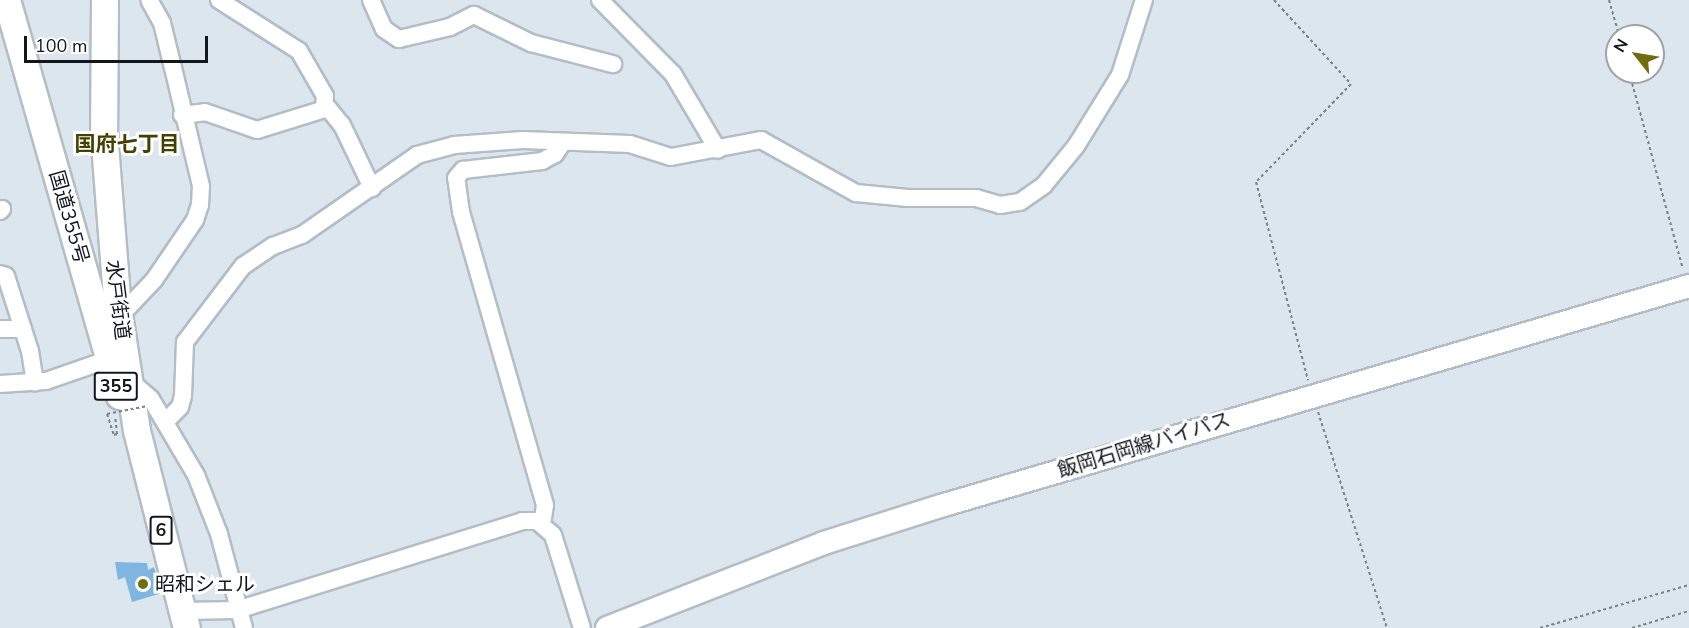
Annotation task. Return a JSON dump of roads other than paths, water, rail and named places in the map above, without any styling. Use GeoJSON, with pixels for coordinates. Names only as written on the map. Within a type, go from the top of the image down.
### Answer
{"type":"FeatureCollection","features":[{"type":"Feature","properties":{"kind":"highway","name":"国道355号"},"geometry":{"type":"LineString","coordinates":[[7,0],[117,354]]}},
{"type":"Feature","properties":{"kind":"highway","name":"水戸街道"},"geometry":{"type":"LineString","coordinates":[[105,0],[106,166],[117,354],[127,423],[185,620]]}},
{"type":"Feature","properties":{"kind":"main road","name":"飯岡石岡線バイパス"},"geometry":{"type":"LineString","coordinates":[[607,628],[824,543],[1312,394],[1689,286]]}},
{"type":"Feature","properties":{"kind":"street"},"geometry":{"type":"LineString","coordinates":[[0,384],[35,383],[117,354],[154,280],[195,220],[200,205],[201,186],[182,115],[162,23],[149,0]]}},
{"type":"Feature","properties":{"kind":"street"},"geometry":{"type":"LineString","coordinates":[[219,0],[299,51],[325,96],[324,107]]}},
{"type":"Feature","properties":{"kind":"street"},"geometry":{"type":"LineString","coordinates":[[371,0],[384,29],[399,39],[450,27],[474,15],[531,43],[613,64]]}},
{"type":"Feature","properties":{"kind":"street"},"geometry":{"type":"LineString","coordinates":[[600,0],[673,74],[718,150]]}},
{"type":"Feature","properties":{"kind":"street"},"geometry":{"type":"LineString","coordinates":[[167,420],[180,407],[183,396],[185,342],[243,266],[273,246],[302,235],[417,155],[441,148],[485,141],[630,144],[671,157],[718,150],[761,140],[856,193],[908,198],[976,198],[1000,205],[1020,202],[1044,185],[1076,146],[1120,75],[1144,0]]}},
{"type":"Feature","properties":{"kind":"street"},"geometry":{"type":"LineString","coordinates":[[182,115],[206,112],[257,130],[324,107]]}},
{"type":"Feature","properties":{"kind":"street"},"geometry":{"type":"LineString","coordinates":[[324,107],[342,124],[372,188]]}},
{"type":"Feature","properties":{"kind":"street"},"geometry":{"type":"LineString","coordinates":[[542,524],[544,504],[462,212],[456,178],[463,170],[542,161],[555,154],[563,142]]}},
{"type":"Feature","properties":{"kind":"street"},"geometry":{"type":"LineString","coordinates":[[0,274],[6,276],[6,297],[23,329],[35,383]]}},
{"type":"Feature","properties":{"kind":"street"},"geometry":{"type":"LineString","coordinates":[[0,329],[23,329]]}},
{"type":"Feature","properties":{"kind":"street"},"geometry":{"type":"LineString","coordinates":[[117,354],[167,420],[207,501],[244,628]]}},
{"type":"Feature","properties":{"kind":"street"},"geometry":{"type":"LineString","coordinates":[[185,620],[237,610],[522,521],[542,524],[553,535],[582,628]]}},
{"type":"Feature","properties":{"kind":"place","name":"昭和シェル"},"geometry":{"type":"Point","coordinates":[143,584]}},
{"type":"Feature","properties":{"kind":"district","name":"国府七丁目"},"geometry":{"type":"Point","coordinates":[127,144]}}]}
